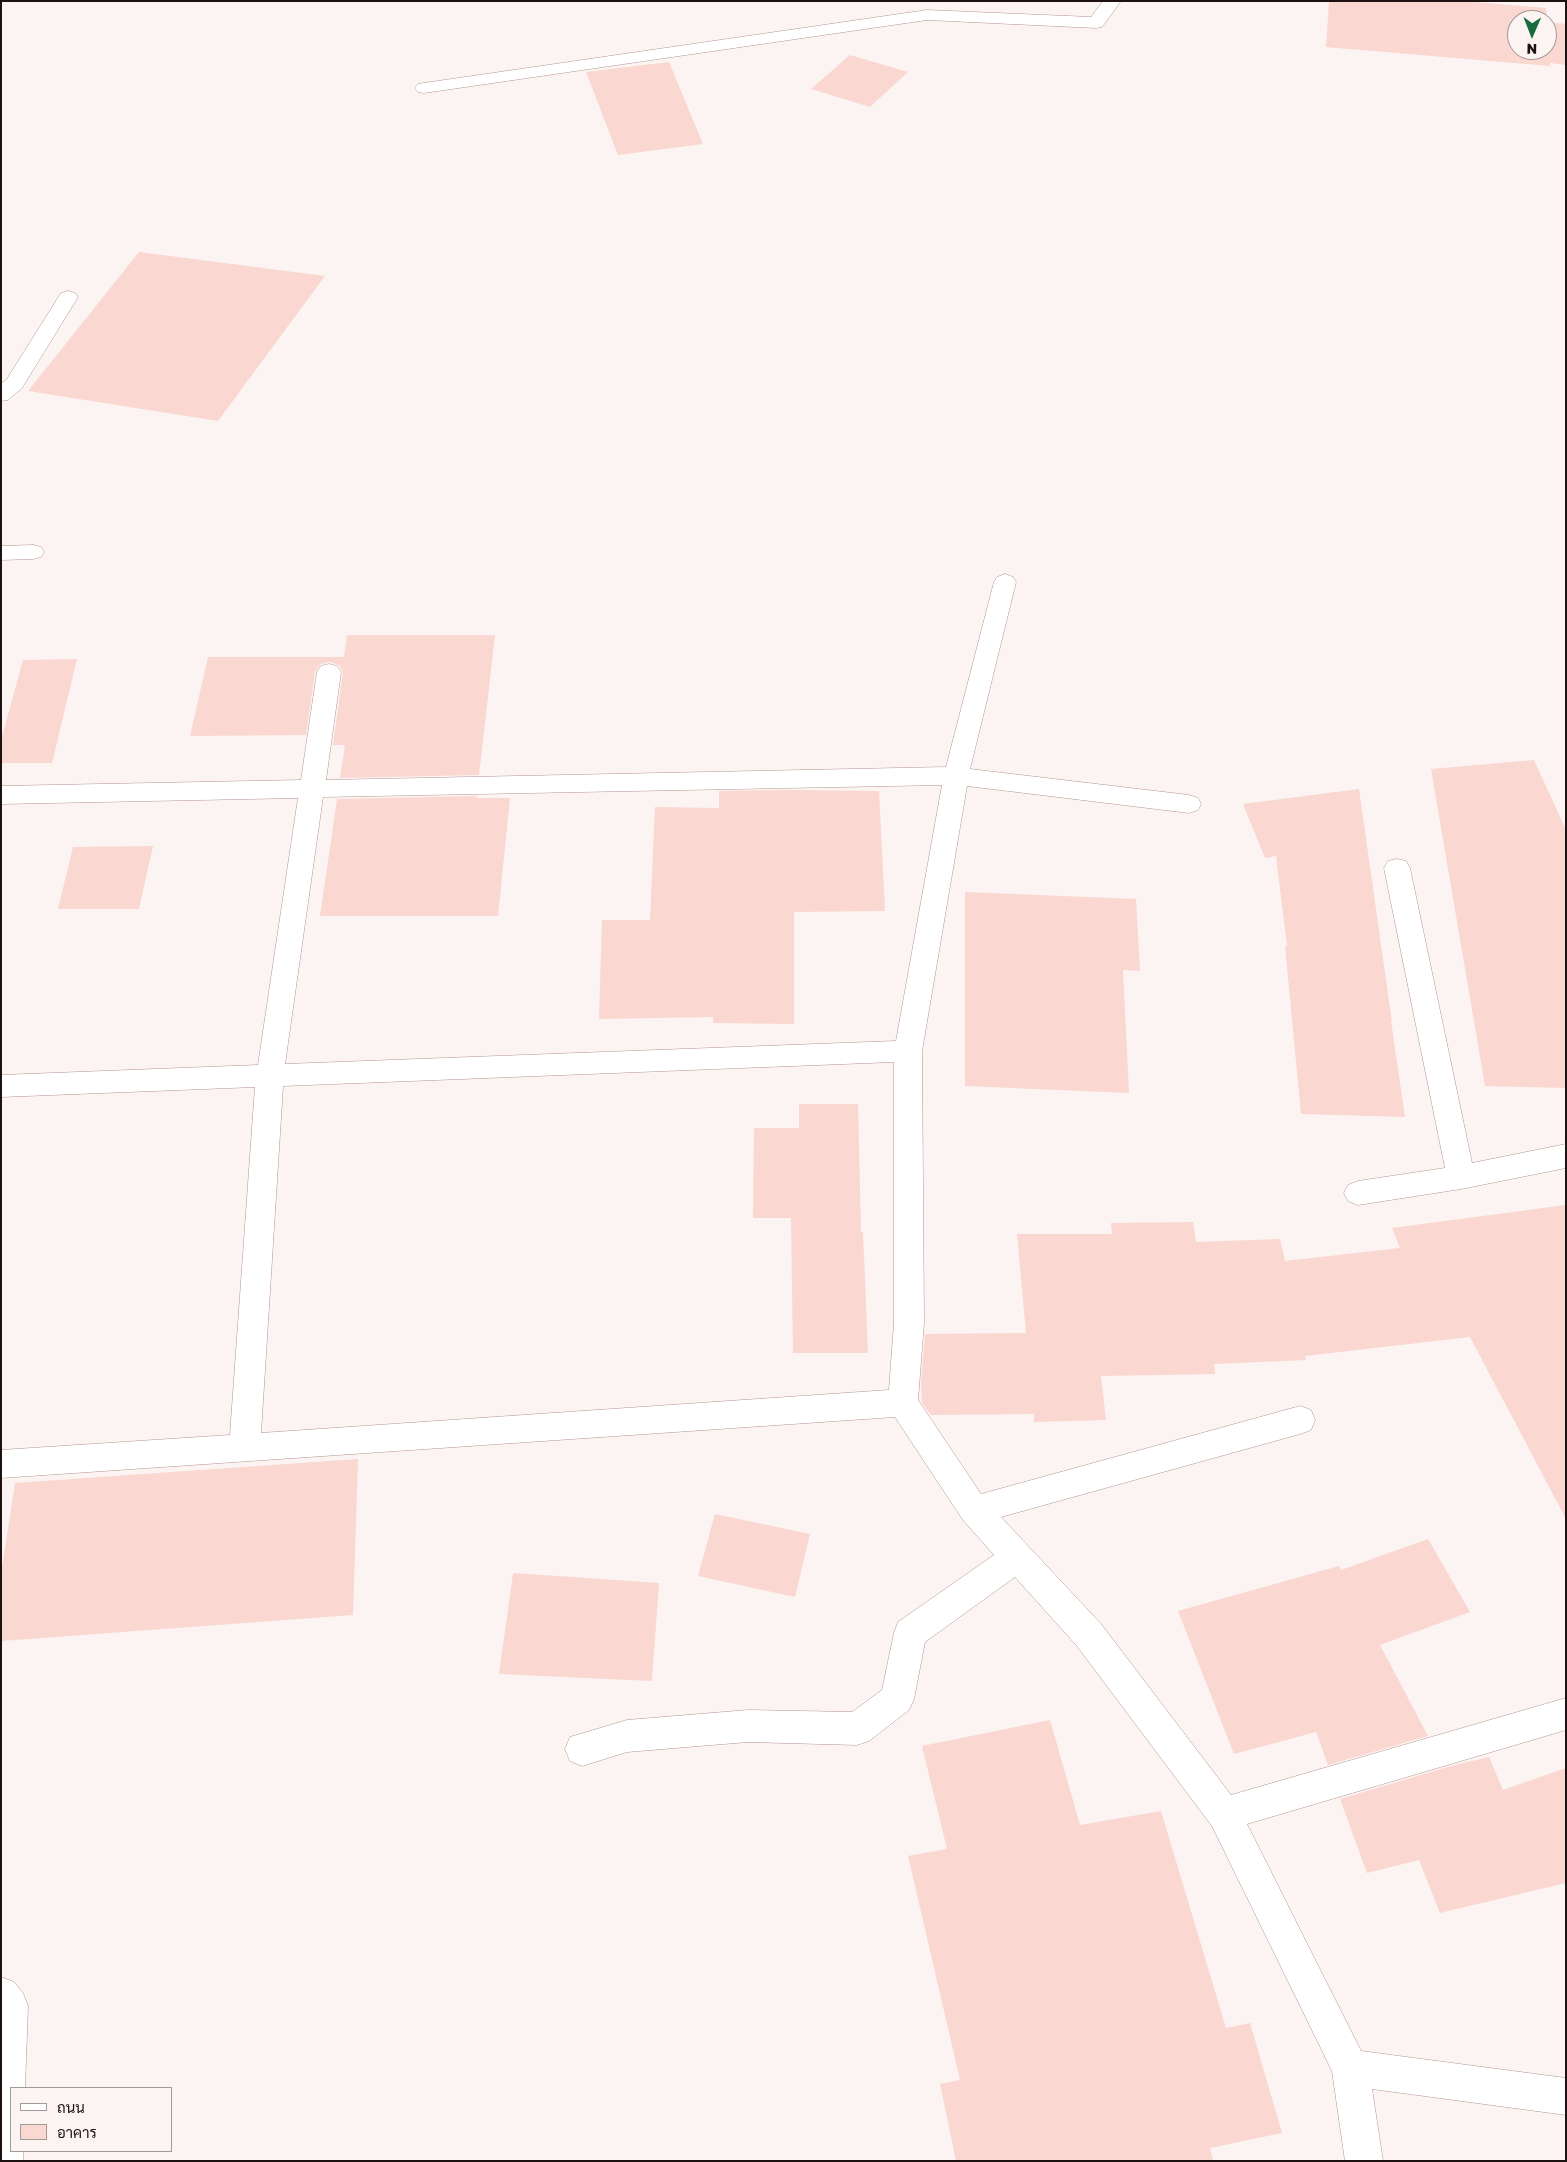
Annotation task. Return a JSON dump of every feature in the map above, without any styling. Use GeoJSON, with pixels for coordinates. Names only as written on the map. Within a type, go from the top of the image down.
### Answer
{"type":"FeatureCollection","features":[{"type":"Feature","properties":{"kind":"street"},"geometry":{"type":"LineString","coordinates":[[424,88],[927,15],[1096,23],[1112,1]]}},
{"type":"Feature","properties":{"kind":"street"},"geometry":{"type":"LineString","coordinates":[[1,395],[15,383],[68,297]]}},
{"type":"Feature","properties":{"kind":"street"},"geometry":{"type":"LineString","coordinates":[[1,553],[33,552]]}},
{"type":"Feature","properties":{"kind":"street"},"geometry":{"type":"LineString","coordinates":[[1005,582],[956,776],[908,1051],[909,1323],[903,1403],[974,1510],[1089,1636],[1224,1814],[1350,2068],[1364,2161]]}},
{"type":"Feature","properties":{"kind":"street"},"geometry":{"type":"LineString","coordinates":[[245,1447],[270,1076],[329,672]]}},
{"type":"Feature","properties":{"kind":"street"},"geometry":{"type":"LineString","coordinates":[[1,795],[956,776],[1190,804]]}},
{"type":"Feature","properties":{"kind":"street"},"geometry":{"type":"LineString","coordinates":[[1397,868],[1461,1177]]}},
{"type":"Feature","properties":{"kind":"street"},"geometry":{"type":"LineString","coordinates":[[1,1086],[908,1051]]}},
{"type":"Feature","properties":{"kind":"street"},"geometry":{"type":"LineString","coordinates":[[1358,1193],[1461,1177],[1566,1156]]}},
{"type":"Feature","properties":{"kind":"street"},"geometry":{"type":"LineString","coordinates":[[1,1464],[903,1403]]}},
{"type":"Feature","properties":{"kind":"street"},"geometry":{"type":"LineString","coordinates":[[974,1510],[1300,1420]]}},
{"type":"Feature","properties":{"kind":"street"},"geometry":{"type":"LineString","coordinates":[[582,1749],[627,1736],[748,1726],[857,1729],[897,1699],[910,1634],[1018,1557]]}},
{"type":"Feature","properties":{"kind":"street"},"geometry":{"type":"LineString","coordinates":[[1224,1814],[1566,1714]]}},
{"type":"Feature","properties":{"kind":"street"},"geometry":{"type":"LineString","coordinates":[[1,1995],[10,2006],[4,2161]]}},
{"type":"Feature","properties":{"kind":"street"},"geometry":{"type":"LineString","coordinates":[[1350,2068],[1566,2097]]}},
{"type":"Feature","properties":{"kind":"building"},"geometry":{"type":"Polygon","coordinates":[[[1329,1],[1462,1],[1546,8],[1546,10],[1507,10],[1507,60],[1557,60],[1557,23],[1566,24],[1566,65],[1550,63],[1550,66],[1326,47],[1329,1]]]}},
{"type":"Feature","properties":{"kind":"building"},"geometry":{"type":"Polygon","coordinates":[[[850,55],[908,72],[870,107],[811,89],[850,55]]]}},
{"type":"Feature","properties":{"kind":"building"},"geometry":{"type":"Polygon","coordinates":[[[669,62],[703,144],[618,155],[586,72],[669,62]]]}},
{"type":"Feature","properties":{"kind":"building"},"geometry":{"type":"Polygon","coordinates":[[[139,252],[325,276],[218,421],[28,391],[139,252]]]}},
{"type":"Feature","properties":{"kind":"building"},"geometry":{"type":"Polygon","coordinates":[[[347,635],[495,635],[479,775],[340,778],[345,745],[333,745],[343,672],[339,665],[329,662],[321,664],[315,672],[306,735],[190,736],[208,657],[344,657],[347,635]]]}},
{"type":"Feature","properties":{"kind":"building"},"geometry":{"type":"Polygon","coordinates":[[[77,659],[52,763],[1,763],[1,740],[23,660],[77,659]]]}},
{"type":"Feature","properties":{"kind":"building"},"geometry":{"type":"Polygon","coordinates":[[[1534,760],[1566,830],[1566,1088],[1485,1086],[1431,769],[1534,760]]]}},
{"type":"Feature","properties":{"kind":"building"},"geometry":{"type":"Polygon","coordinates":[[[1359,789],[1405,1117],[1301,1114],[1285,946],[1287,946],[1276,856],[1265,858],[1243,804],[1359,789]]]}},
{"type":"Feature","properties":{"kind":"building"},"geometry":{"type":"Polygon","coordinates":[[[719,791],[879,791],[885,911],[794,912],[794,1024],[713,1023],[713,1017],[599,1019],[602,920],[650,920],[655,807],[719,808],[719,791]]]}},
{"type":"Feature","properties":{"kind":"building"},"geometry":{"type":"Polygon","coordinates":[[[477,796],[476,798],[510,798],[498,916],[320,916],[337,799],[477,796]]]}},
{"type":"Feature","properties":{"kind":"building"},"geometry":{"type":"Polygon","coordinates":[[[153,846],[139,909],[58,909],[73,847],[153,846]]]}},
{"type":"Feature","properties":{"kind":"building"},"geometry":{"type":"Polygon","coordinates":[[[965,892],[1136,899],[1140,971],[1123,970],[1129,1093],[965,1086],[965,892]]]}},
{"type":"Feature","properties":{"kind":"building"},"geometry":{"type":"Polygon","coordinates":[[[799,1104],[858,1104],[861,1232],[863,1232],[868,1353],[793,1353],[791,1218],[753,1218],[754,1128],[799,1128],[799,1104]]]}},
{"type":"Feature","properties":{"kind":"building"},"geometry":{"type":"Polygon","coordinates":[[[1566,1205],[1566,1519],[1470,1337],[1305,1356],[1306,1360],[1214,1364],[1215,1374],[1101,1376],[1106,1420],[1034,1422],[1034,1414],[931,1415],[922,1403],[921,1382],[925,1334],[1026,1333],[1017,1234],[1112,1234],[1111,1223],[1193,1222],[1196,1242],[1280,1239],[1285,1261],[1400,1248],[1392,1228],[1566,1205]]]}},
{"type":"Feature","properties":{"kind":"building"},"geometry":{"type":"Polygon","coordinates":[[[358,1459],[353,1615],[1,1641],[1,1574],[15,1483],[358,1459]]]}},
{"type":"Feature","properties":{"kind":"building"},"geometry":{"type":"Polygon","coordinates":[[[715,1514],[810,1534],[795,1597],[698,1576],[715,1514]]]}},
{"type":"Feature","properties":{"kind":"building"},"geometry":{"type":"Polygon","coordinates":[[[1428,1539],[1470,1612],[1380,1645],[1428,1736],[1328,1765],[1316,1732],[1234,1754],[1178,1611],[1339,1566],[1341,1570],[1428,1539]]]}},
{"type":"Feature","properties":{"kind":"building"},"geometry":{"type":"Polygon","coordinates":[[[513,1573],[659,1583],[652,1681],[499,1674],[513,1573]]]}},
{"type":"Feature","properties":{"kind":"building"},"geometry":{"type":"Polygon","coordinates":[[[1050,1720],[1080,1825],[1161,1811],[1226,2028],[1250,2023],[1282,2133],[1210,2148],[1213,2161],[956,2161],[940,2084],[960,2080],[908,1856],[947,1849],[922,1746],[1050,1720]]]}},
{"type":"Feature","properties":{"kind":"building"},"geometry":{"type":"Polygon","coordinates":[[[1489,1757],[1503,1790],[1566,1768],[1566,1883],[1440,1913],[1419,1860],[1367,1873],[1340,1799],[1451,1766],[1489,1757]]]}}]}
